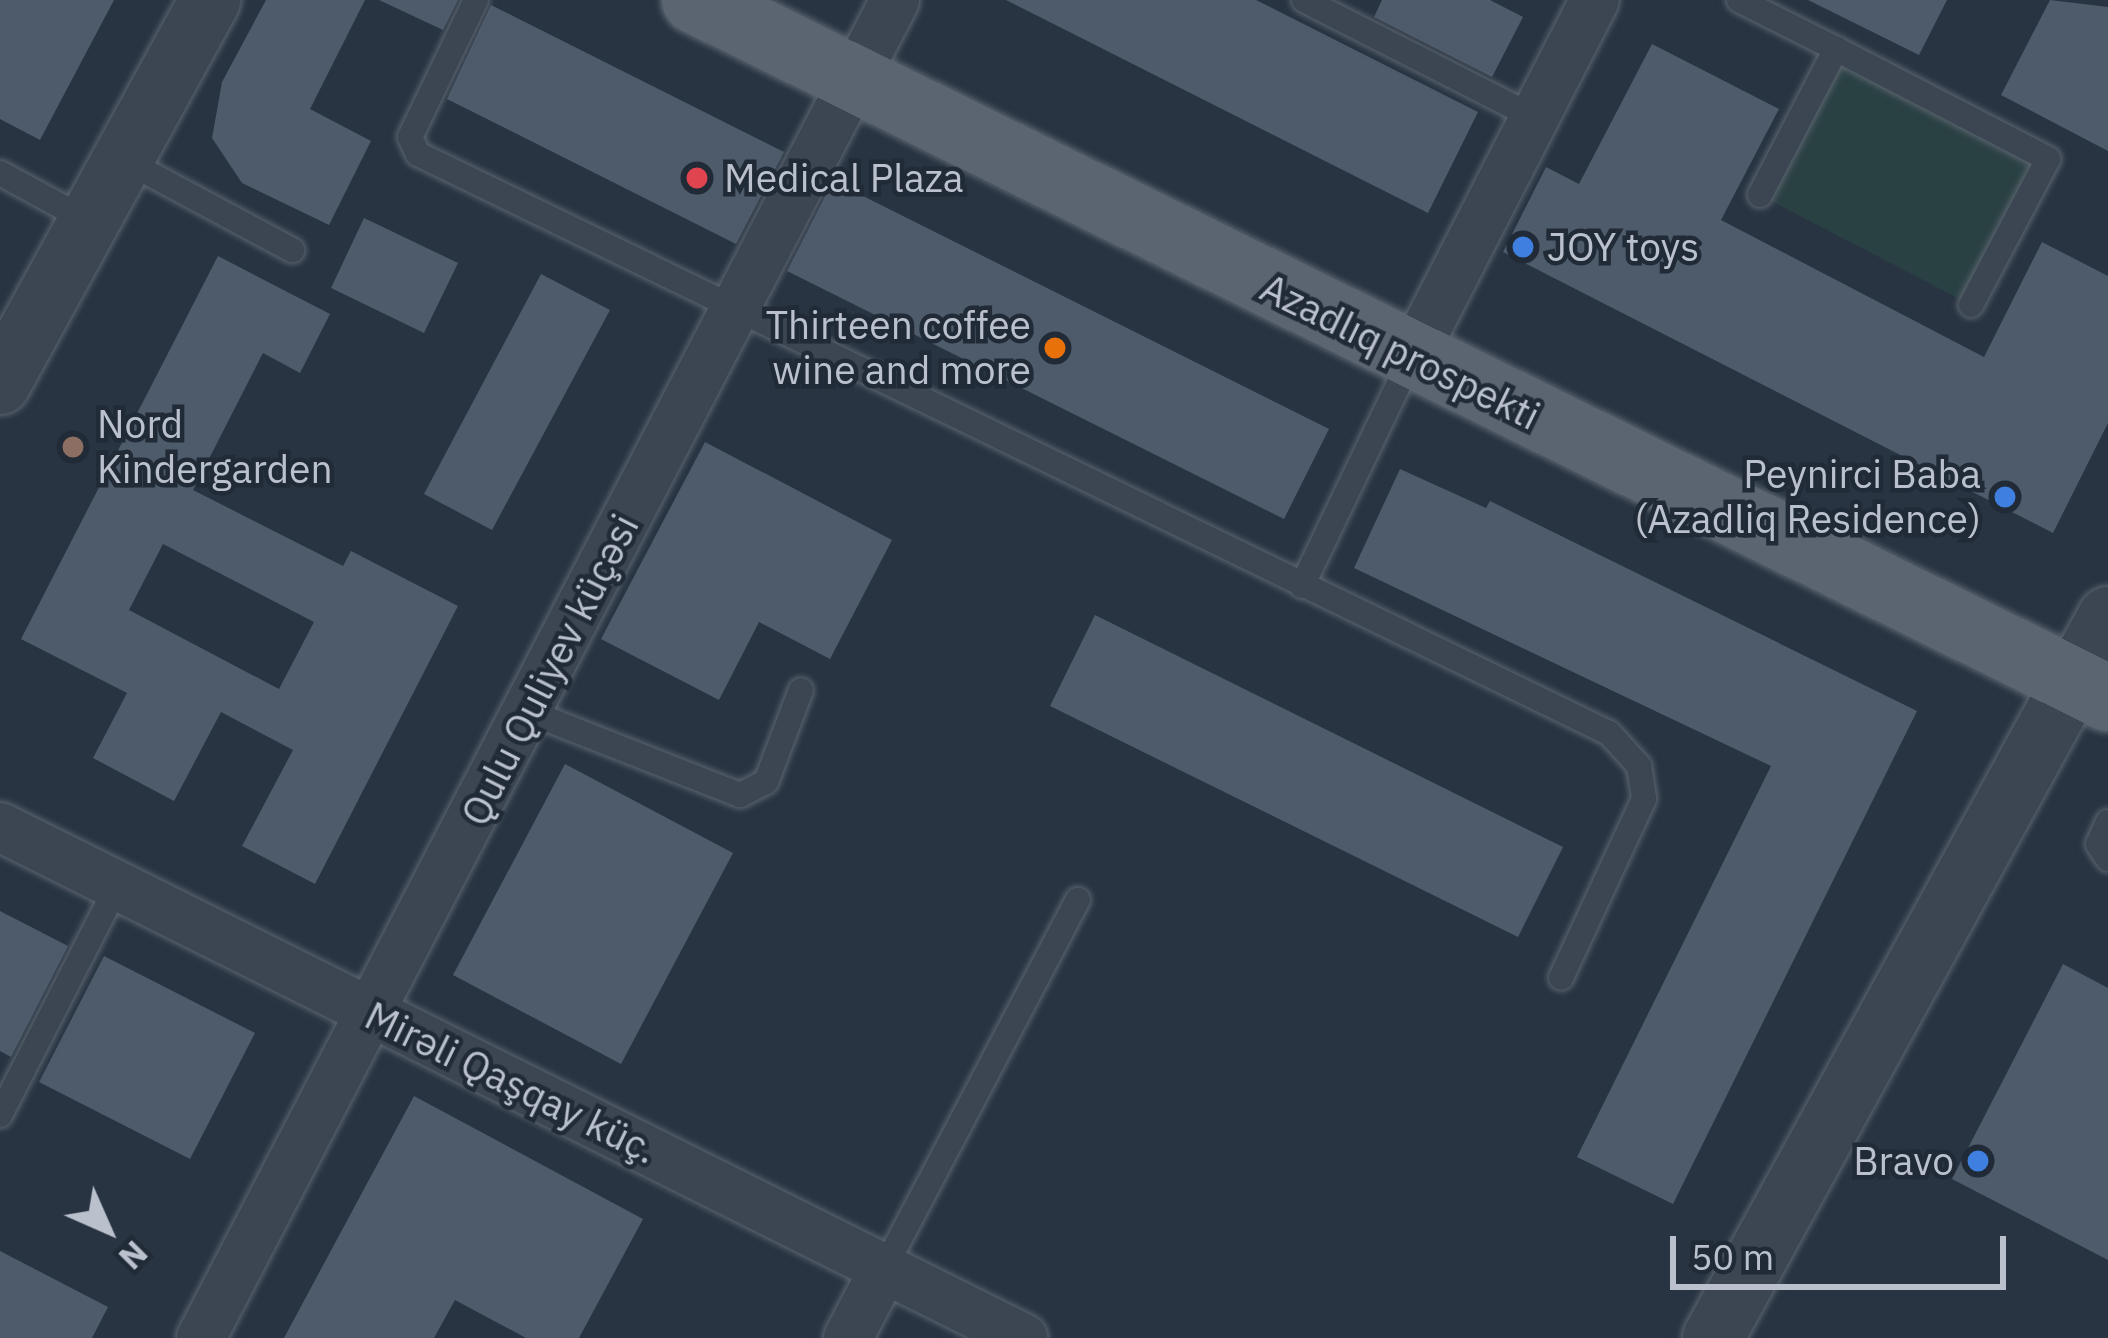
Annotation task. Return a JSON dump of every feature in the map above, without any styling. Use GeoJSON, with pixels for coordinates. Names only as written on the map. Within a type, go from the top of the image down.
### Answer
{"type":"FeatureCollection","features":[{"type":"Feature","properties":{"kind":"main road","name":"Azadlıq prospekti"},"geometry":{"type":"LineString","coordinates":[[695,0],[1411,359],[2091,689]]}},
{"type":"Feature","properties":{"kind":"street"},"geometry":{"type":"LineString","coordinates":[[0,384],[210,0]]}},
{"type":"Feature","properties":{"kind":"street","name":"Qulu Quliyev küçəsi"},"geometry":{"type":"LineString","coordinates":[[201,1338],[895,0]]}},
{"type":"Feature","properties":{"kind":"street"},"geometry":{"type":"LineString","coordinates":[[1411,359],[1594,0]]}},
{"type":"Feature","properties":{"kind":"street"},"geometry":{"type":"LineString","coordinates":[[1713,1338],[2091,689],[2108,617]]}},
{"type":"Feature","properties":{"kind":"street","name":"Mirəli Qaşqay küç."},"geometry":{"type":"LineString","coordinates":[[0,827],[1023,1338]]}},
{"type":"Feature","properties":{"kind":"street"},"geometry":{"type":"LineString","coordinates":[[848,1338],[884,1268]]}},
{"type":"Feature","properties":{"kind":"lane"},"geometry":{"type":"LineString","coordinates":[[476,0],[410,136],[418,154],[733,315],[1609,733],[1639,766],[1644,799],[1562,979]]}},
{"type":"Feature","properties":{"kind":"lane"},"geometry":{"type":"LineString","coordinates":[[1304,0],[1532,116]]}},
{"type":"Feature","properties":{"kind":"lane"},"geometry":{"type":"LineString","coordinates":[[1739,0],[2048,159],[1971,305]]}},
{"type":"Feature","properties":{"kind":"lane"},"geometry":{"type":"LineString","coordinates":[[1760,195],[1836,50]]}},
{"type":"Feature","properties":{"kind":"lane"},"geometry":{"type":"LineString","coordinates":[[122,159],[292,250]]}},
{"type":"Feature","properties":{"kind":"lane"},"geometry":{"type":"LineString","coordinates":[[0,173],[88,221]]}},
{"type":"Feature","properties":{"kind":"lane"},"geometry":{"type":"LineString","coordinates":[[1302,586],[1411,359]]}},
{"type":"Feature","properties":{"kind":"lane"},"geometry":{"type":"LineString","coordinates":[[529,712],[740,795],[766,782],[801,690]]}},
{"type":"Feature","properties":{"kind":"lane"},"geometry":{"type":"LineString","coordinates":[[2108,822],[2098,844],[2108,859]]}},
{"type":"Feature","properties":{"kind":"lane"},"geometry":{"type":"LineString","coordinates":[[0,1115],[118,884]]}},
{"type":"Feature","properties":{"kind":"lane"},"geometry":{"type":"LineString","coordinates":[[884,1268],[1078,900]]}},
{"type":"Feature","properties":{"kind":"green space"},"geometry":{"type":"Polygon","coordinates":[[[1836,49],[2048,159],[1971,305],[1760,195],[1836,49]]]}},
{"type":"Feature","properties":{"kind":"building"},"geometry":{"type":"Polygon","coordinates":[[[0,0],[114,0],[40,140],[0,119],[0,0]]]}},
{"type":"Feature","properties":{"kind":"building"},"geometry":{"type":"Polygon","coordinates":[[[266,0],[365,0],[310,109],[371,141],[329,225],[242,183],[212,138],[222,82],[266,0]]]}},
{"type":"Feature","properties":{"kind":"building"},"geometry":{"type":"Polygon","coordinates":[[[379,0],[458,0],[443,30],[379,0]]]}},
{"type":"Feature","properties":{"kind":"building"},"geometry":{"type":"Polygon","coordinates":[[[1006,0],[1256,0],[1478,112],[1428,213],[1006,0]]]}},
{"type":"Feature","properties":{"kind":"building"},"geometry":{"type":"Polygon","coordinates":[[[1382,0],[1490,0],[1523,17],[1492,77],[1374,17],[1382,0]]]}},
{"type":"Feature","properties":{"kind":"building"},"geometry":{"type":"Polygon","coordinates":[[[1808,0],[1947,0],[1919,55],[1808,0]]]}},
{"type":"Feature","properties":{"kind":"building"},"geometry":{"type":"Polygon","coordinates":[[[2050,0],[2108,7],[2108,151],[2001,95],[2050,0]]]}},
{"type":"Feature","properties":{"kind":"building"},"geometry":{"type":"Polygon","coordinates":[[[491,5],[784,152],[736,244],[447,99],[491,5]]]}},
{"type":"Feature","properties":{"kind":"building"},"geometry":{"type":"Polygon","coordinates":[[[1652,44],[1779,109],[1721,220],[1984,357],[2042,242],[2108,276],[2108,423],[2053,533],[1503,252],[1546,167],[1579,184],[1652,44]]]}},
{"type":"Feature","properties":{"kind":"building","name":"Thirteen coffee wine and more"},"geometry":{"type":"Polygon","coordinates":[[[833,181],[1329,429],[1284,519],[787,271],[833,181]]]}},
{"type":"Feature","properties":{"kind":"building"},"geometry":{"type":"Polygon","coordinates":[[[364,218],[458,263],[424,333],[331,288],[364,218]]]}},
{"type":"Feature","properties":{"kind":"building"},"geometry":{"type":"Polygon","coordinates":[[[218,256],[330,314],[300,373],[263,353],[193,490],[343,566],[351,551],[458,606],[315,884],[242,846],[293,750],[221,712],[174,801],[93,758],[127,693],[21,639],[218,256]],[[163,544],[129,610],[279,689],[314,622],[163,544]]]}},
{"type":"Feature","properties":{"kind":"building"},"geometry":{"type":"Polygon","coordinates":[[[541,274],[610,310],[492,530],[424,494],[541,274]]]}},
{"type":"Feature","properties":{"kind":"building"},"geometry":{"type":"Polygon","coordinates":[[[705,442],[892,540],[830,659],[759,622],[719,700],[601,639],[705,442]]]}},
{"type":"Feature","properties":{"kind":"building"},"geometry":{"type":"Polygon","coordinates":[[[1400,469],[1486,508],[1490,501],[1917,711],[1673,1204],[1577,1157],[1771,766],[1354,568],[1400,469]]]}},
{"type":"Feature","properties":{"kind":"building"},"geometry":{"type":"Polygon","coordinates":[[[1095,615],[1563,847],[1518,937],[1050,706],[1095,615]]]}},
{"type":"Feature","properties":{"kind":"building"},"geometry":{"type":"Polygon","coordinates":[[[565,764],[733,853],[621,1064],[453,975],[565,764]]]}},
{"type":"Feature","properties":{"kind":"building"},"geometry":{"type":"Polygon","coordinates":[[[0,911],[68,946],[11,1057],[0,1051],[0,911]]]}},
{"type":"Feature","properties":{"kind":"building"},"geometry":{"type":"Polygon","coordinates":[[[104,956],[255,1033],[190,1159],[39,1082],[104,956]]]}},
{"type":"Feature","properties":{"kind":"building"},"geometry":{"type":"Polygon","coordinates":[[[2063,964],[2108,988],[2108,1260],[1952,1179],[2063,964]]]}},
{"type":"Feature","properties":{"kind":"building"},"geometry":{"type":"Polygon","coordinates":[[[414,1096],[643,1219],[579,1338],[526,1338],[455,1300],[434,1338],[284,1338],[414,1096]]]}},
{"type":"Feature","properties":{"kind":"building"},"geometry":{"type":"Polygon","coordinates":[[[0,1251],[108,1307],[92,1338],[0,1338],[0,1251]]]}},
{"type":"Feature","properties":{"kind":"place","name":"Medical Plaza"},"geometry":{"type":"Point","coordinates":[697,178]}},
{"type":"Feature","properties":{"kind":"place","name":"JOY toys"},"geometry":{"type":"Point","coordinates":[1523,247]}},
{"type":"Feature","properties":{"kind":"place","name":"Thirteen coffee wine and more"},"geometry":{"type":"Point","coordinates":[1055,348]}},
{"type":"Feature","properties":{"kind":"place","name":"Nord Kindergarden"},"geometry":{"type":"Point","coordinates":[73,447]}},
{"type":"Feature","properties":{"kind":"place","name":"Peynirci Baba (Azadliq Residence)"},"geometry":{"type":"Point","coordinates":[2005,497]}},
{"type":"Feature","properties":{"kind":"place","name":"Bravo"},"geometry":{"type":"Point","coordinates":[1978,1161]}}]}
